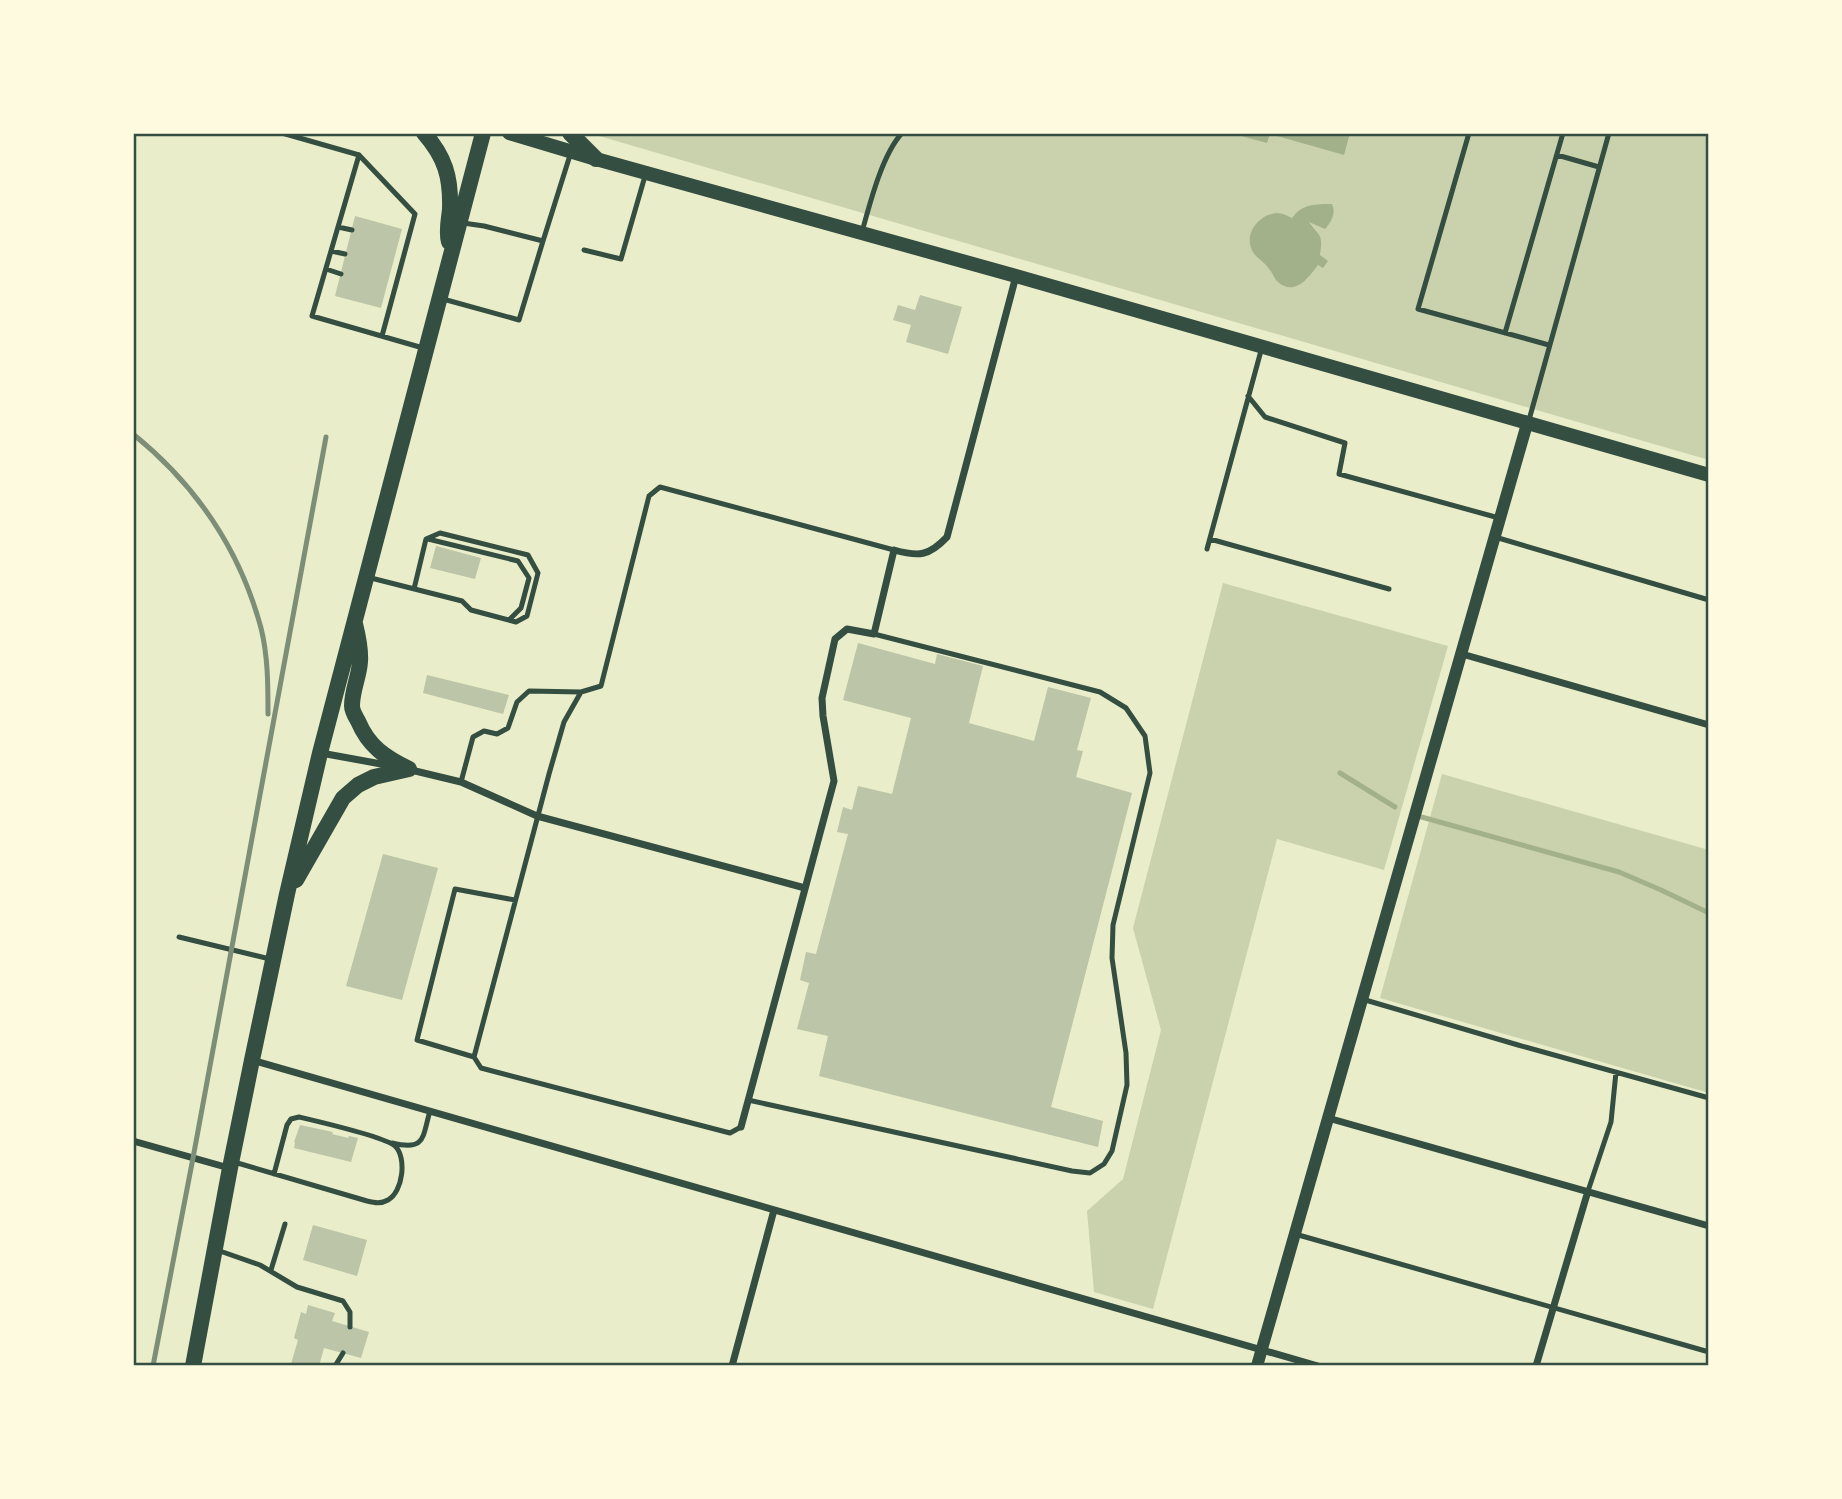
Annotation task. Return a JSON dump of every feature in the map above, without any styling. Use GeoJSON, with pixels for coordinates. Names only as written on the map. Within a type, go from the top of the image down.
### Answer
{"type":"FeatureCollection","features":[{"type":"Feature","properties":{"kind":"main road"},"geometry":{"type":"LineString","coordinates":[[424,133],[442,158],[448,173],[450,191],[447,234],[452,253]]}},
{"type":"Feature","properties":{"kind":"main road"},"geometry":{"type":"LineString","coordinates":[[193,1366],[252,1060],[320,753],[483,133]]}},
{"type":"Feature","properties":{"kind":"main road"},"geometry":{"type":"LineString","coordinates":[[509,133],[1709,475]]}},
{"type":"Feature","properties":{"kind":"main road"},"geometry":{"type":"LineString","coordinates":[[570,133],[596,159]]}},
{"type":"Feature","properties":{"kind":"main road"},"geometry":{"type":"LineString","coordinates":[[354,621],[360,645],[360,663],[352,709],[363,733],[372,744],[385,757],[409,769]]}},
{"type":"Feature","properties":{"kind":"main road"},"geometry":{"type":"LineString","coordinates":[[287,894],[343,798],[358,785],[374,777],[409,769]]}},
{"type":"Feature","properties":{"kind":"street"},"geometry":{"type":"LineString","coordinates":[[741,1127],[834,781],[822,716],[822,698],[835,639],[847,629],[874,634],[894,551],[921,554],[935,549],[947,537],[1016,276]]}},
{"type":"Feature","properties":{"kind":"street"},"geometry":{"type":"LineString","coordinates":[[1257,1366],[1527,424]]}},
{"type":"Feature","properties":{"kind":"street"},"geometry":{"type":"LineString","coordinates":[[1462,654],[1709,725]]}},
{"type":"Feature","properties":{"kind":"street"},"geometry":{"type":"LineString","coordinates":[[320,753],[409,769],[461,782],[537,816],[805,888]]}},
{"type":"Feature","properties":{"kind":"street"},"geometry":{"type":"LineString","coordinates":[[252,1060],[1318,1366]]}},
{"type":"Feature","properties":{"kind":"street"},"geometry":{"type":"LineString","coordinates":[[1328,1118],[1709,1226]]}},
{"type":"Feature","properties":{"kind":"street"},"geometry":{"type":"LineString","coordinates":[[133,1141],[231,1165]]}},
{"type":"Feature","properties":{"kind":"street"},"geometry":{"type":"LineString","coordinates":[[1536,1366],[1588,1191]]}},
{"type":"Feature","properties":{"kind":"street"},"geometry":{"type":"LineString","coordinates":[[732,1366],[774,1210]]}},
{"type":"Feature","properties":{"kind":"lane"},"geometry":{"type":"LineString","coordinates":[[282,133],[359,155],[415,214],[382,337]]}},
{"type":"Feature","properties":{"kind":"lane"},"geometry":{"type":"LineString","coordinates":[[862,232],[886,162],[896,139],[902,133]]}},
{"type":"Feature","properties":{"kind":"lane"},"geometry":{"type":"LineString","coordinates":[[1469,133],[1418,309],[1549,345]]}},
{"type":"Feature","properties":{"kind":"lane"},"geometry":{"type":"LineString","coordinates":[[1505,333],[1563,133]]}},
{"type":"Feature","properties":{"kind":"lane"},"geometry":{"type":"LineString","coordinates":[[1527,424],[1609,133]]}},
{"type":"Feature","properties":{"kind":"lane"},"geometry":{"type":"LineString","coordinates":[[439,298],[519,320],[571,152]]}},
{"type":"Feature","properties":{"kind":"lane"},"geometry":{"type":"LineString","coordinates":[[359,155],[312,316],[426,349]]}},
{"type":"Feature","properties":{"kind":"lane"},"geometry":{"type":"LineString","coordinates":[[1557,155],[1599,167]]}},
{"type":"Feature","properties":{"kind":"lane"},"geometry":{"type":"LineString","coordinates":[[584,250],[621,259],[646,173]]}},
{"type":"Feature","properties":{"kind":"lane"},"geometry":{"type":"LineString","coordinates":[[460,222],[542,241]]}},
{"type":"Feature","properties":{"kind":"lane"},"geometry":{"type":"LineString","coordinates":[[338,227],[352,230]]}},
{"type":"Feature","properties":{"kind":"lane"},"geometry":{"type":"LineString","coordinates":[[398,243],[406,245]]}},
{"type":"Feature","properties":{"kind":"lane"},"geometry":{"type":"LineString","coordinates":[[331,251],[345,254]]}},
{"type":"Feature","properties":{"kind":"lane"},"geometry":{"type":"LineString","coordinates":[[392,267],[400,269]]}},
{"type":"Feature","properties":{"kind":"lane"},"geometry":{"type":"LineString","coordinates":[[326,269],[341,274]]}},
{"type":"Feature","properties":{"kind":"lane"},"geometry":{"type":"LineString","coordinates":[[386,288],[394,290]]}},
{"type":"Feature","properties":{"kind":"lane"},"geometry":{"type":"LineString","coordinates":[[1207,549],[1262,347]]}},
{"type":"Feature","properties":{"kind":"lane"},"geometry":{"type":"LineString","coordinates":[[1248,396],[1265,417],[1345,443],[1339,474],[1500,518]]}},
{"type":"Feature","properties":{"kind":"lane"},"geometry":{"type":"LineString","coordinates":[[461,782],[473,737],[484,731],[497,734],[508,728],[517,702],[529,691],[581,692],[601,686],[649,496],[660,487],[894,551]]}},
{"type":"Feature","properties":{"kind":"lane"},"geometry":{"type":"LineString","coordinates":[[366,577],[462,601],[471,610],[516,622],[527,616],[538,573],[528,555],[440,533],[426,539]]}},
{"type":"Feature","properties":{"kind":"lane"},"geometry":{"type":"LineString","coordinates":[[1495,537],[1709,600]]}},
{"type":"Feature","properties":{"kind":"lane"},"geometry":{"type":"LineString","coordinates":[[414,589],[426,539]]}},
{"type":"Feature","properties":{"kind":"lane"},"geometry":{"type":"LineString","coordinates":[[426,539],[519,561],[529,578],[521,608],[509,620]]}},
{"type":"Feature","properties":{"kind":"lane"},"geometry":{"type":"LineString","coordinates":[[1210,539],[1389,589]]}},
{"type":"Feature","properties":{"kind":"lane"},"geometry":{"type":"LineString","coordinates":[[748,1100],[1072,1171],[1090,1173],[1104,1164],[1112,1151],[1127,1085],[1126,1053],[1112,958],[1113,925],[1150,773],[1145,736],[1126,708],[1100,692],[874,634]]}},
{"type":"Feature","properties":{"kind":"lane"},"geometry":{"type":"LineString","coordinates":[[474,1057],[564,722],[581,692]]}},
{"type":"Feature","properties":{"kind":"lane"},"geometry":{"type":"LineString","coordinates":[[515,900],[454,889],[417,1040],[474,1057],[481,1068],[730,1133],[741,1127]]}},
{"type":"Feature","properties":{"kind":"lane"},"geometry":{"type":"LineString","coordinates":[[179,937],[273,960]]}},
{"type":"Feature","properties":{"kind":"lane"},"geometry":{"type":"LineString","coordinates":[[1362,999],[1709,1098]]}},
{"type":"Feature","properties":{"kind":"lane"},"geometry":{"type":"LineString","coordinates":[[1588,1191],[1611,1122],[1616,1072]]}},
{"type":"Feature","properties":{"kind":"lane"},"geometry":{"type":"LineString","coordinates":[[274,1174],[291,1119],[311,1119],[406,1146],[415,1145],[422,1140],[430,1111]]}},
{"type":"Feature","properties":{"kind":"lane"},"geometry":{"type":"LineString","coordinates":[[231,1165],[378,1203],[395,1195],[402,1172],[401,1153],[389,1142]]}},
{"type":"Feature","properties":{"kind":"lane"},"geometry":{"type":"LineString","coordinates":[[271,1270],[285,1224]]}},
{"type":"Feature","properties":{"kind":"lane"},"geometry":{"type":"LineString","coordinates":[[1295,1234],[1709,1352]]}},
{"type":"Feature","properties":{"kind":"lane"},"geometry":{"type":"LineString","coordinates":[[216,1250],[271,1270],[297,1287],[343,1301],[350,1312],[350,1326]]}},
{"type":"Feature","properties":{"kind":"lane"},"geometry":{"type":"LineString","coordinates":[[335,1366],[343,1353]]}},
{"type":"Feature","properties":{"kind":"shaded area"},"geometry":{"type":"Polygon","coordinates":[[[589,133],[1709,133],[1709,460],[1557,416],[589,133]]]}},
{"type":"Feature","properties":{"kind":"shaded area"},"geometry":{"type":"Polygon","coordinates":[[[1230,133],[1350,133],[1344,155],[1270,134],[1267,143],[1230,133]]]}},
{"type":"Feature","properties":{"kind":"shaded area"},"geometry":{"type":"Polygon","coordinates":[[[1332,204],[1333,217],[1325,229],[1309,222],[1321,239],[1320,255],[1328,261],[1323,268],[1318,265],[1301,284],[1284,286],[1252,251],[1252,230],[1260,220],[1271,214],[1279,213],[1292,218],[1306,207],[1332,204]]]}},
{"type":"Feature","properties":{"kind":"shaded area"},"geometry":{"type":"Polygon","coordinates":[[[1223,583],[1448,646],[1384,870],[1277,839],[1153,1309],[1094,1292],[1087,1211],[1123,1179],[1161,1030],[1133,928],[1223,583]]]}},
{"type":"Feature","properties":{"kind":"shaded area"},"geometry":{"type":"Polygon","coordinates":[[[1442,774],[1709,850],[1709,1093],[1380,998],[1442,774]]]}},
{"type":"Feature","properties":{"kind":"building"},"geometry":{"type":"Polygon","coordinates":[[[355,216],[402,229],[381,308],[335,296],[355,216]]]}},
{"type":"Feature","properties":{"kind":"building"},"geometry":{"type":"Polygon","coordinates":[[[920,295],[962,307],[948,354],[906,342],[911,325],[893,320],[898,305],[915,310],[920,295]]]}},
{"type":"Feature","properties":{"kind":"building"},"geometry":{"type":"Polygon","coordinates":[[[436,546],[481,558],[475,579],[430,568],[436,546]]]}},
{"type":"Feature","properties":{"kind":"building"},"geometry":{"type":"Polygon","coordinates":[[[858,643],[935,664],[937,654],[983,666],[969,723],[1034,741],[1048,687],[1091,698],[1077,750],[1083,751],[1076,777],[1132,793],[1051,1107],[1103,1121],[1098,1147],[819,1076],[828,1036],[797,1029],[809,983],[800,980],[806,952],[816,954],[848,834],[837,832],[843,807],[852,810],[858,786],[892,794],[911,718],[843,700],[858,643]]]}},
{"type":"Feature","properties":{"kind":"building"},"geometry":{"type":"Polygon","coordinates":[[[427,675],[509,695],[503,714],[423,693],[427,675]]]}},
{"type":"Feature","properties":{"kind":"building"},"geometry":{"type":"Polygon","coordinates":[[[383,854],[438,868],[402,1000],[346,986],[383,854]]]}},
{"type":"Feature","properties":{"kind":"building"},"geometry":{"type":"Polygon","coordinates":[[[300,1125],[348,1138],[358,1138],[351,1162],[294,1148],[300,1125]]]}},
{"type":"Feature","properties":{"kind":"building"},"geometry":{"type":"Polygon","coordinates":[[[313,1225],[367,1240],[357,1276],[303,1260],[313,1225]]]}},
{"type":"Feature","properties":{"kind":"building"},"geometry":{"type":"Polygon","coordinates":[[[308,1305],[335,1313],[332,1321],[369,1332],[361,1358],[324,1348],[319,1366],[291,1364],[298,1340],[294,1338],[301,1312],[306,1314],[308,1305]]]}},
{"type":"Feature","properties":{"kind":"waterway"},"geometry":{"type":"LineString","coordinates":[[1340,773],[1395,807]]}},
{"type":"Feature","properties":{"kind":"waterway"},"geometry":{"type":"LineString","coordinates":[[1418,816],[1619,872],[1709,913]]}},
{"type":"Feature","properties":{"kind":"railway"},"geometry":{"type":"LineString","coordinates":[[133,434],[156,454],[196,497],[213,521],[241,572],[261,628],[267,671],[268,714]]}},
{"type":"Feature","properties":{"kind":"railway"},"geometry":{"type":"LineString","coordinates":[[153,1366],[326,437]]}}]}
